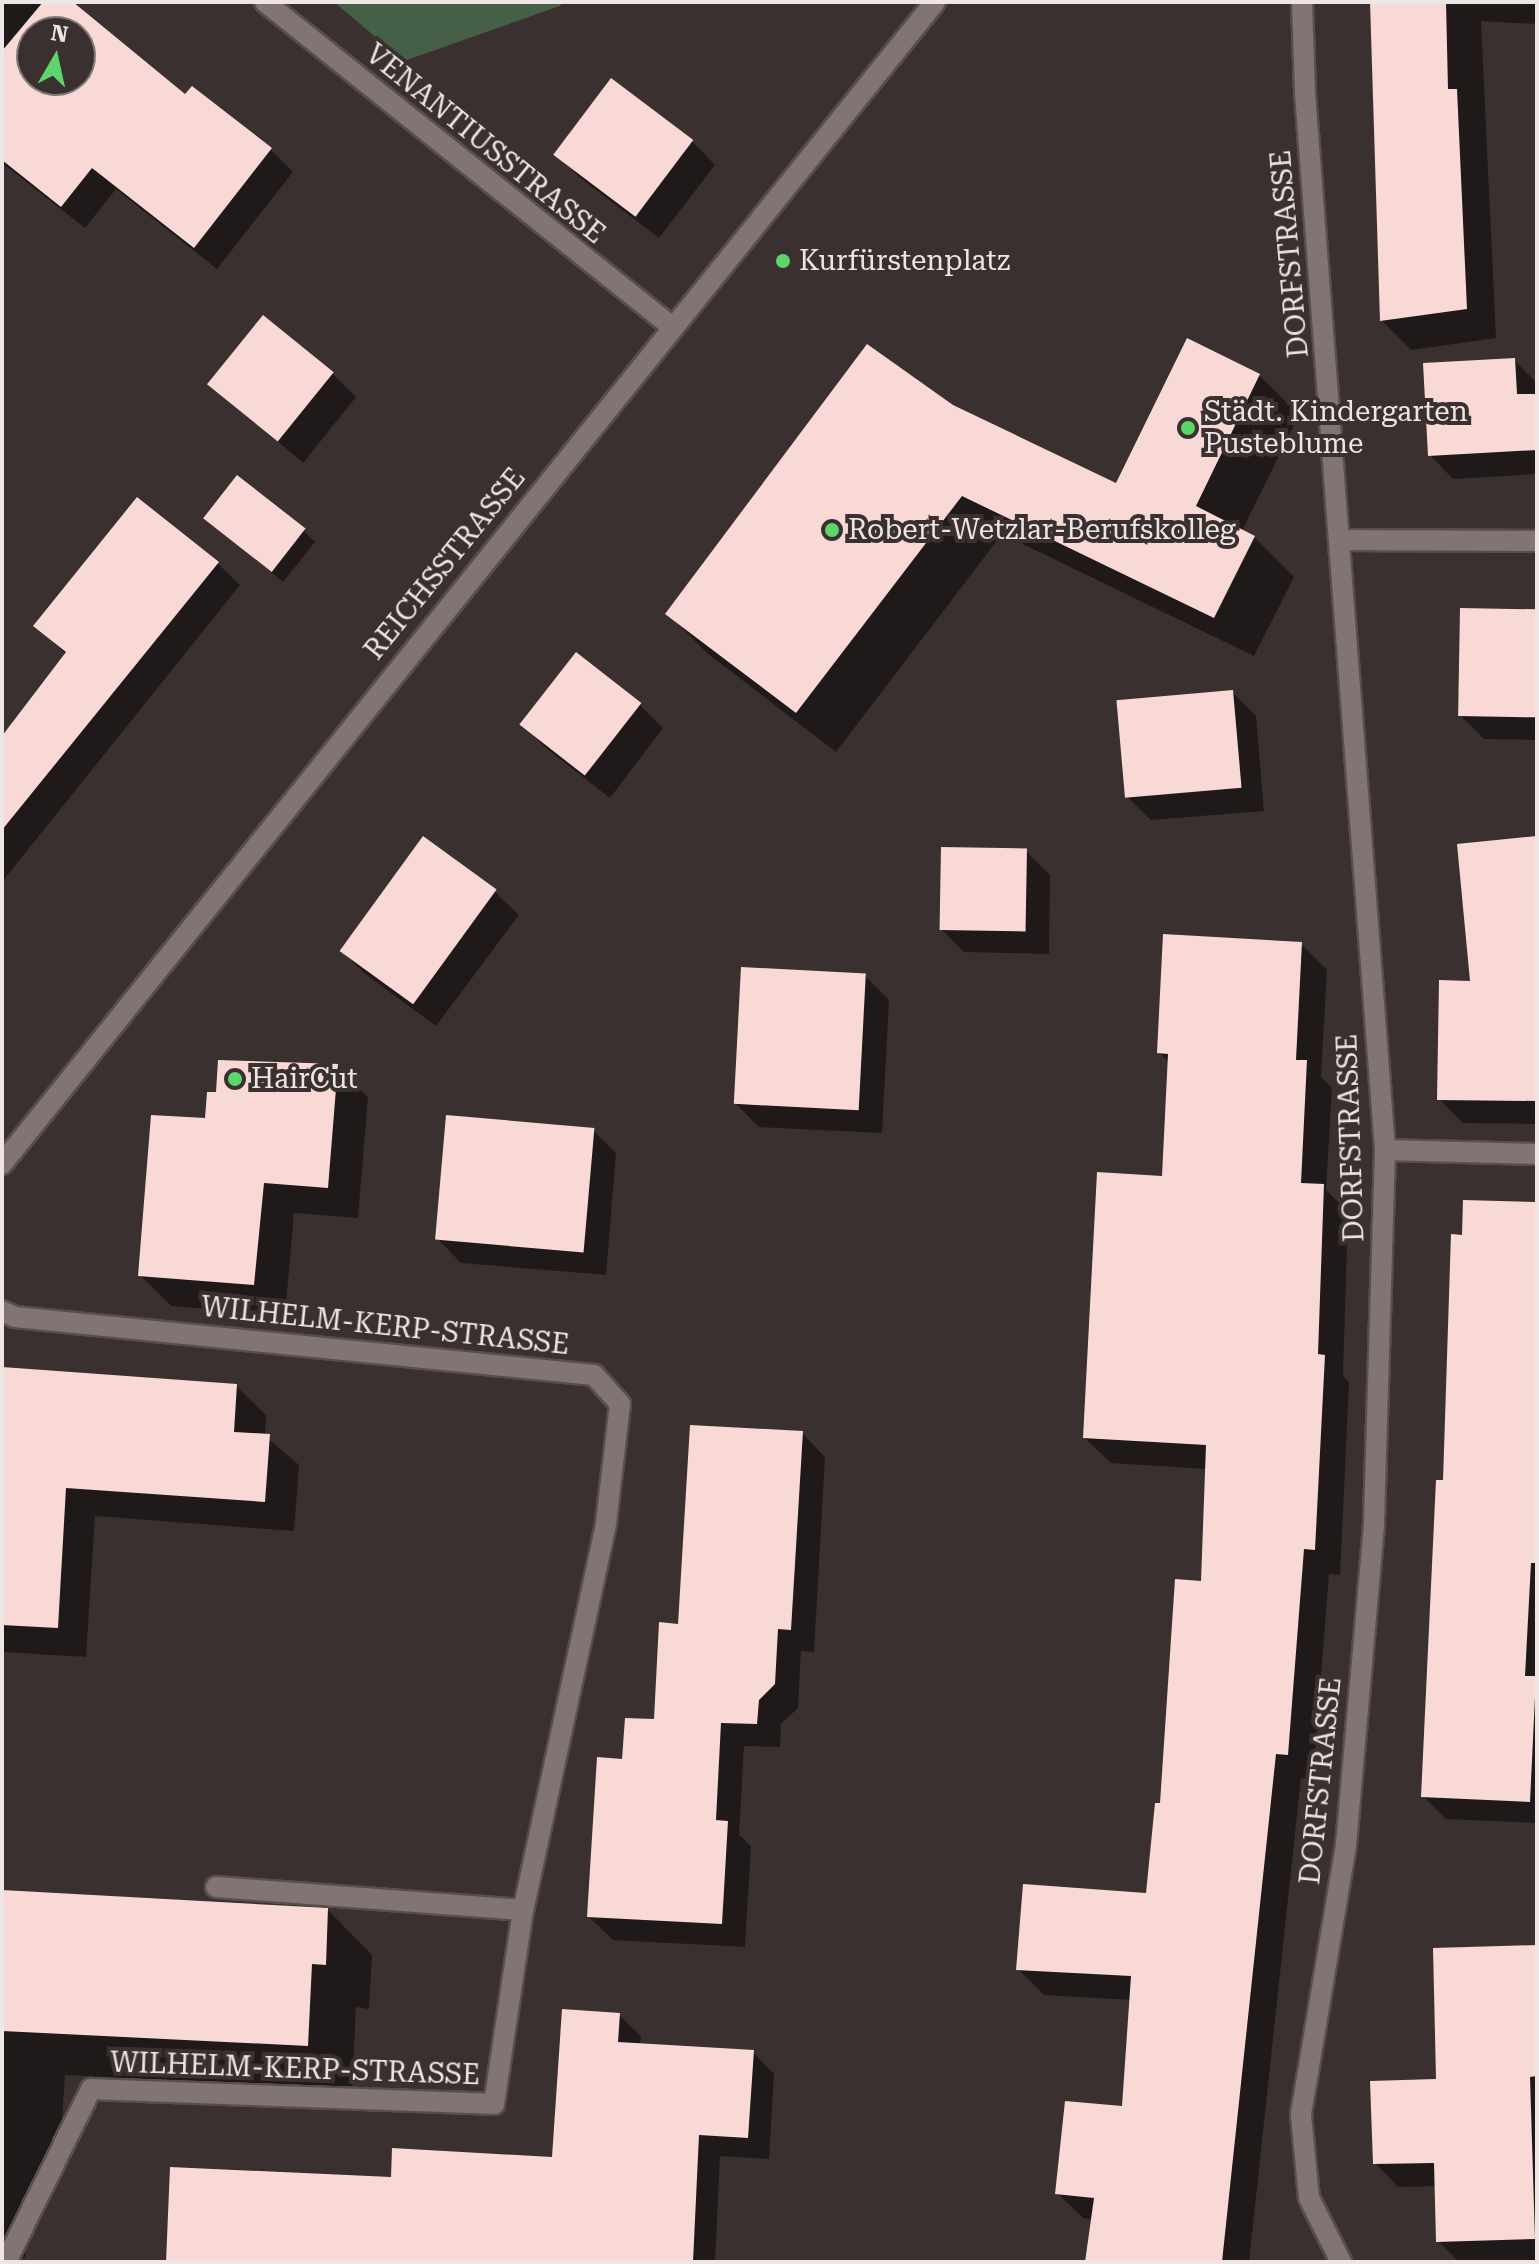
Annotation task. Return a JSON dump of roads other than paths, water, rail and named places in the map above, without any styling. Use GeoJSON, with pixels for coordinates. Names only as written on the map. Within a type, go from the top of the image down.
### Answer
{"type":"FeatureCollection","features":[{"type":"Feature","properties":{"kind":"street","name":"VENANTIUSSTRASSE"},"geometry":{"type":"LineString","coordinates":[[265,2],[671,326]]}},
{"type":"Feature","properties":{"kind":"street","name":"REICHSSTRASSE"},"geometry":{"type":"LineString","coordinates":[[2,1164],[671,326],[935,2]]}},
{"type":"Feature","properties":{"kind":"street","name":"DORFSTRASSE"},"geometry":{"type":"LineString","coordinates":[[1302,2],[1305,93],[1385,1150],[1369,1586],[1346,1845],[1301,2115],[1309,2198],[1341,2262]]}},
{"type":"Feature","properties":{"kind":"street"},"geometry":{"type":"LineString","coordinates":[[1341,540],[1537,541]]}},
{"type":"Feature","properties":{"kind":"street"},"geometry":{"type":"LineString","coordinates":[[1385,1150],[1537,1154]]}},
{"type":"Feature","properties":{"kind":"street","name":"WILHELM-KERP-STRASSE"},"geometry":{"type":"LineString","coordinates":[[2,1311],[15,1317],[594,1375],[620,1404],[606,1524],[523,1910],[494,2104],[91,2089],[6,2262]]}},
{"type":"Feature","properties":{"kind":"street"},"geometry":{"type":"LineString","coordinates":[[216,1887],[523,1910]]}},
{"type":"Feature","properties":{"kind":"place","name":"Kurfürstenplatz"},"geometry":{"type":"Point","coordinates":[783,261]}},
{"type":"Feature","properties":{"kind":"place","name":"Städt. Kindergarten Pusteblume"},"geometry":{"type":"Point","coordinates":[1188,428]}},
{"type":"Feature","properties":{"kind":"place","name":"Robert-Wetzlar-Berufskolleg"},"geometry":{"type":"Point","coordinates":[832,530]}},
{"type":"Feature","properties":{"kind":"place","name":"HairCut"},"geometry":{"type":"Point","coordinates":[235,1079]}}]}
